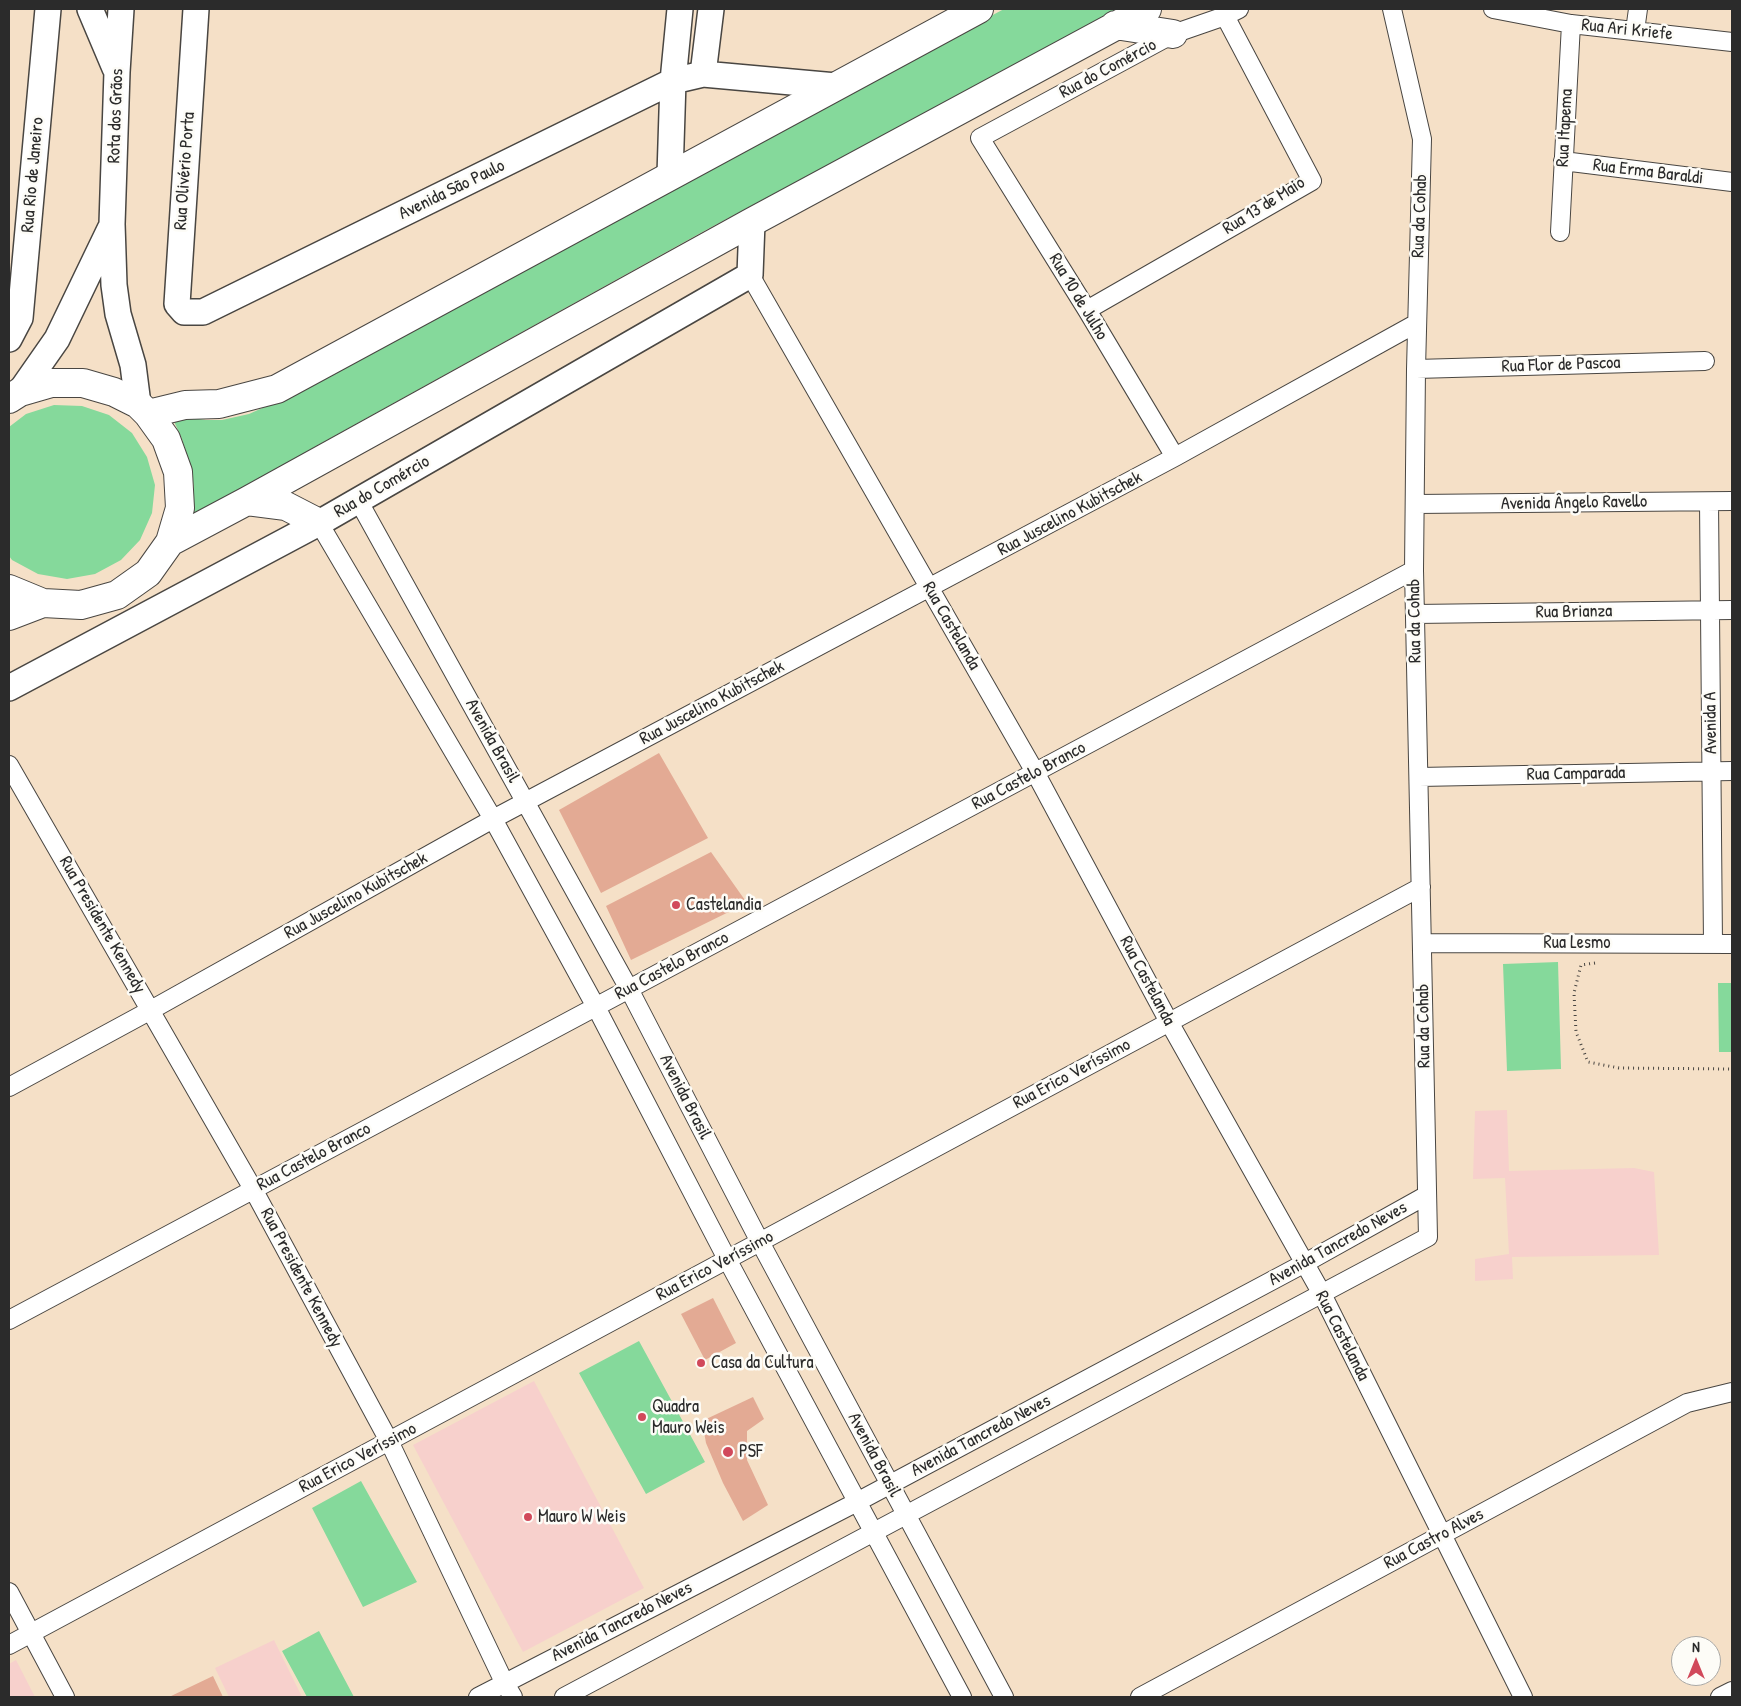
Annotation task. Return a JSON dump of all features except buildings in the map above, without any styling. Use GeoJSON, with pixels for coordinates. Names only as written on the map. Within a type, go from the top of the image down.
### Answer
{"type":"FeatureCollection","features":[{"type":"Feature","properties":{"kind":"highway"},"geometry":{"type":"LineString","coordinates":[[143,409],[219,404],[276,389],[979,9]]}},
{"type":"Feature","properties":{"kind":"highway"},"geometry":{"type":"LineString","coordinates":[[170,542],[752,222],[1147,9]]}},
{"type":"Feature","properties":{"kind":"highway"},"geometry":{"type":"LineString","coordinates":[[1115,25],[1173,34]]}},
{"type":"Feature","properties":{"kind":"highway"},"geometry":{"type":"LineString","coordinates":[[9,589],[43,603],[81,605],[117,594],[148,573],[170,542],[180,508],[178,472],[166,439],[143,409],[114,392],[83,382],[51,383],[14,395]]}},
{"type":"Feature","properties":{"kind":"highway"},"geometry":{"type":"LineString","coordinates":[[247,501],[286,506],[319,523]]}},
{"type":"Feature","properties":{"kind":"highway"},"geometry":{"type":"LineString","coordinates":[[9,616],[43,603]]}},
{"type":"Feature","properties":{"kind":"street","name":"Rua Rio de Janeiro"},"geometry":{"type":"LineString","coordinates":[[9,339],[20,318],[48,9]]}},
{"type":"Feature","properties":{"kind":"street"},"geometry":{"type":"LineString","coordinates":[[90,9],[117,72]]}},
{"type":"Feature","properties":{"kind":"street","name":"Rota dos Grãos"},"geometry":{"type":"LineString","coordinates":[[121,9],[112,224],[114,285],[118,314],[133,364],[143,409]]}},
{"type":"Feature","properties":{"kind":"street","name":"Rua Olivério Porta"},"geometry":{"type":"LineString","coordinates":[[196,9],[177,304],[184,312],[203,312]]}},
{"type":"Feature","properties":{"kind":"street"},"geometry":{"type":"LineString","coordinates":[[670,175],[673,81],[680,9]]}},
{"type":"Feature","properties":{"kind":"street"},"geometry":{"type":"LineString","coordinates":[[703,74],[711,9]]}},
{"type":"Feature","properties":{"kind":"street","name":"Rua da Cohab"},"geometry":{"type":"LineString","coordinates":[[1392,9],[1422,140],[1416,369],[1414,570],[1428,1237]]}},
{"type":"Feature","properties":{"kind":"street","name":"Rua Ari Kriefe"},"geometry":{"type":"LineString","coordinates":[[1493,9],[1570,24],[1732,42]]}},
{"type":"Feature","properties":{"kind":"street"},"geometry":{"type":"LineString","coordinates":[[1635,31],[1638,9]]}},
{"type":"Feature","properties":{"kind":"street","name":"Rua do Comércio"},"geometry":{"type":"LineString","coordinates":[[980,138],[1173,34],[1232,12]]}},
{"type":"Feature","properties":{"kind":"street","name":"Rua 13 de Maio"},"geometry":{"type":"LineString","coordinates":[[1087,310],[1312,181],[1232,12]]}},
{"type":"Feature","properties":{"kind":"street","name":"Rua Itapema"},"geometry":{"type":"LineString","coordinates":[[1560,232],[1570,24]]}},
{"type":"Feature","properties":{"kind":"street","name":"Avenida São Paulo"},"geometry":{"type":"LineString","coordinates":[[203,312],[673,81],[703,74],[836,86]]}},
{"type":"Feature","properties":{"kind":"street","name":"Rua 10 de Julho"},"geometry":{"type":"LineString","coordinates":[[980,138],[1087,310],[1175,458]]}},
{"type":"Feature","properties":{"kind":"street","name":"Rua Erma Baraldi"},"geometry":{"type":"LineString","coordinates":[[1563,161],[1732,182]]}},
{"type":"Feature","properties":{"kind":"street"},"geometry":{"type":"LineString","coordinates":[[750,275],[752,222]]}},
{"type":"Feature","properties":{"kind":"street","name":"Rota dos Grãos"},"geometry":{"type":"LineString","coordinates":[[14,395],[57,339],[112,224]]}},
{"type":"Feature","properties":{"kind":"street","name":"Rua do Comércio"},"geometry":{"type":"LineString","coordinates":[[9,688],[319,523],[750,275]]}},
{"type":"Feature","properties":{"kind":"street","name":"Rua Castelanda"},"geometry":{"type":"LineString","coordinates":[[750,275],[1035,772],[1169,1022],[1322,1294],[1523,1697]]}},
{"type":"Feature","properties":{"kind":"street","name":"Rua Juscelino Kubitschek"},"geometry":{"type":"LineString","coordinates":[[9,1087],[493,819],[1175,458],[1417,323]]}},
{"type":"Feature","properties":{"kind":"street","name":"Rua Flor de Pascoa"},"geometry":{"type":"LineString","coordinates":[[1416,369],[1705,361]]}},
{"type":"Feature","properties":{"kind":"street","name":"Avenida Brasil"},"geometry":{"type":"LineString","coordinates":[[358,500],[629,989],[760,1242],[1004,1697]]}},
{"type":"Feature","properties":{"kind":"street","name":"Avenida Ângelo Ravello"},"geometry":{"type":"LineString","coordinates":[[1416,504],[1732,501]]}},
{"type":"Feature","properties":{"kind":"street","name":"Avenida A"},"geometry":{"type":"LineString","coordinates":[[1709,502],[1713,944]]}},
{"type":"Feature","properties":{"kind":"street","name":"Avenida Brasil"},"geometry":{"type":"LineString","coordinates":[[319,523],[493,819],[596,1007],[727,1259],[962,1697]]}},
{"type":"Feature","properties":{"kind":"street","name":"Rua Castelo Branco"},"geometry":{"type":"LineString","coordinates":[[9,1320],[1414,570]]}},
{"type":"Feature","properties":{"kind":"street","name":"Rua Brianza"},"geometry":{"type":"LineString","coordinates":[[1415,614],[1732,610]]}},
{"type":"Feature","properties":{"kind":"street","name":"Rua Presidente Kennedy"},"geometry":{"type":"LineString","coordinates":[[9,765],[254,1189],[389,1441],[508,1690]]}},
{"type":"Feature","properties":{"kind":"street","name":"Rua Camparada"},"geometry":{"type":"LineString","coordinates":[[1419,777],[1732,771]]}},
{"type":"Feature","properties":{"kind":"street","name":"Rua Erico Veríssimo"},"geometry":{"type":"LineString","coordinates":[[9,1645],[1421,887]]}},
{"type":"Feature","properties":{"kind":"street","name":"Rua Lesmo"},"geometry":{"type":"LineString","coordinates":[[1422,943],[1732,944]]}},
{"type":"Feature","properties":{"kind":"street","name":"Avenida Tancredo Neves"},"geometry":{"type":"LineString","coordinates":[[478,1697],[508,1690],[1304,1263],[1427,1195]]}},
{"type":"Feature","properties":{"kind":"street","name":"Avenida Tancredo Neves"},"geometry":{"type":"LineString","coordinates":[[564,1697],[1428,1237]]}},
{"type":"Feature","properties":{"kind":"street","name":"Rua Castro Alves"},"geometry":{"type":"LineString","coordinates":[[1140,1697],[1686,1403],[1732,1392]]}},
{"type":"Feature","properties":{"kind":"street"},"geometry":{"type":"LineString","coordinates":[[9,1592],[65,1697]]}},
{"type":"Feature","properties":{"kind":"street"},"geometry":{"type":"LineString","coordinates":[[1720,1697],[1732,1691]]}},
{"type":"Feature","properties":{"kind":"path"},"geometry":{"type":"LineString","coordinates":[[1601,962],[1581,966],[1574,994],[1576,1032],[1588,1062],[1619,1068],[1732,1070]]}},
{"type":"Feature","properties":{"kind":"shaded area"},"geometry":{"type":"Polygon","coordinates":[[[1507,1110],[1509,1171],[1634,1168],[1654,1172],[1659,1255],[1512,1257],[1513,1279],[1475,1281],[1475,1259],[1509,1254],[1505,1178],[1473,1179],[1475,1111],[1507,1110]]]}},
{"type":"Feature","properties":{"kind":"shaded area","name":"Mauro W Weis"},"geometry":{"type":"Polygon","coordinates":[[[534,1381],[644,1588],[523,1652],[413,1445],[534,1381]]]}},
{"type":"Feature","properties":{"kind":"shaded area"},"geometry":{"type":"Polygon","coordinates":[[[274,1640],[302,1697],[229,1697],[215,1668],[274,1640]]]}},
{"type":"Feature","properties":{"kind":"shaded area"},"geometry":{"type":"Polygon","coordinates":[[[16,1660],[35,1697],[9,1697],[9,1664],[16,1660]]]}},
{"type":"Feature","properties":{"kind":"green space"},"geometry":{"type":"Polygon","coordinates":[[[1004,9],[1119,9],[706,230],[311,449],[191,522],[194,489],[192,473],[182,439],[171,415],[206,420],[222,420],[249,414],[280,400],[733,153],[1004,9]]]}},
{"type":"Feature","properties":{"kind":"green space"},"geometry":{"type":"Polygon","coordinates":[[[54,405],[82,406],[109,415],[132,433],[147,457],[155,485],[152,513],[140,540],[121,560],[95,574],[67,579],[38,574],[12,560],[9,556],[9,427],[26,414],[54,405]]]}},
{"type":"Feature","properties":{"kind":"green space"},"geometry":{"type":"Polygon","coordinates":[[[1558,962],[1561,1069],[1507,1071],[1503,964],[1558,962]]]}},
{"type":"Feature","properties":{"kind":"green space"},"geometry":{"type":"Polygon","coordinates":[[[1718,983],[1732,983],[1732,1052],[1719,1052],[1718,983]]]}},
{"type":"Feature","properties":{"kind":"green space","name":"Quadra Mauro Weis"},"geometry":{"type":"Polygon","coordinates":[[[639,1341],[705,1462],[646,1494],[579,1373],[639,1341]]]}},
{"type":"Feature","properties":{"kind":"green space"},"geometry":{"type":"Polygon","coordinates":[[[361,1481],[417,1582],[363,1607],[312,1508],[361,1481]]]}},
{"type":"Feature","properties":{"kind":"green space"},"geometry":{"type":"Polygon","coordinates":[[[319,1631],[354,1697],[307,1697],[282,1651],[319,1631]]]}},
{"type":"Feature","properties":{"kind":"place","name":"Castelandia"},"geometry":{"type":"Point","coordinates":[676,905]}},
{"type":"Feature","properties":{"kind":"place","name":"Casa da Cultura"},"geometry":{"type":"Point","coordinates":[701,1363]}},
{"type":"Feature","properties":{"kind":"place","name":"Quadra Mauro Weis"},"geometry":{"type":"Point","coordinates":[642,1417]}},
{"type":"Feature","properties":{"kind":"place","name":"PSF"},"geometry":{"type":"Point","coordinates":[728,1452]}},
{"type":"Feature","properties":{"kind":"place","name":"Mauro W Weis"},"geometry":{"type":"Point","coordinates":[528,1517]}}]}
